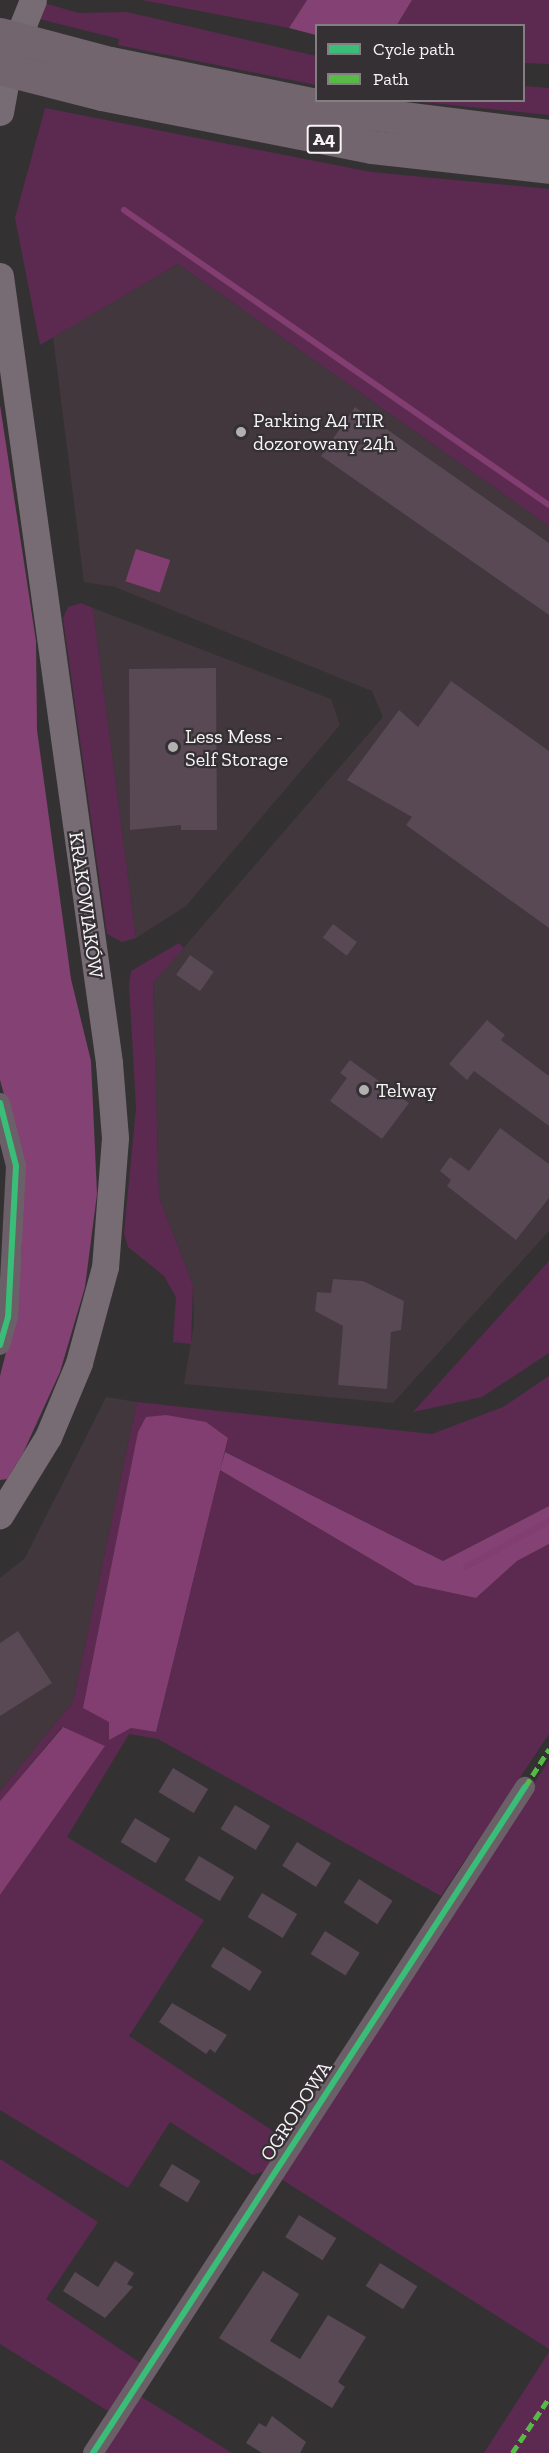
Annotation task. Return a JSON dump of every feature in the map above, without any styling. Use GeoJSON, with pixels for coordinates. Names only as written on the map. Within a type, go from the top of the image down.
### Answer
{"type":"FeatureCollection","features":[{"type":"Feature","properties":{"kind":"highway","name":"A4"},"geometry":{"type":"LineString","coordinates":[[0,34],[110,63],[340,110],[549,136]]}},
{"type":"Feature","properties":{"kind":"highway","name":"A4"},"geometry":{"type":"LineString","coordinates":[[0,68],[102,94],[372,147],[549,167]]}},
{"type":"Feature","properties":{"kind":"main road"},"geometry":{"type":"LineString","coordinates":[[0,112],[10,57],[33,0]]}},
{"type":"Feature","properties":{"kind":"main road","name":"KRAKOWIAKÓW"},"geometry":{"type":"LineString","coordinates":[[0,276],[110,1062],[115,1138],[112,1211],[93,1314],[68,1395],[3,1505]]}},
{"type":"Feature","properties":{"kind":"street"},"geometry":{"type":"LineString","coordinates":[[0,1103],[16,1166],[8,1317],[0,1345]]}},
{"type":"Feature","properties":{"kind":"street","name":"OGRODOWA"},"geometry":{"type":"LineString","coordinates":[[93,2453],[525,1787]]}},
{"type":"Feature","properties":{"kind":"shaded area"},"geometry":{"type":"Polygon","coordinates":[[[142,0],[307,0],[289,28],[142,0]]]}},
{"type":"Feature","properties":{"kind":"shaded area"},"geometry":{"type":"Polygon","coordinates":[[[307,0],[412,0],[398,24],[315,24],[315,35],[289,28],[307,0]]]}},
{"type":"Feature","properties":{"kind":"shaded area"},"geometry":{"type":"Polygon","coordinates":[[[412,0],[549,0],[549,64],[525,63],[525,24],[398,24],[412,0]]]}},
{"type":"Feature","properties":{"kind":"shaded area"},"geometry":{"type":"Polygon","coordinates":[[[40,2],[79,13],[127,12],[315,56],[315,85],[118,45],[119,39],[35,18],[40,2]]]}},
{"type":"Feature","properties":{"kind":"shaded area"},"geometry":{"type":"Polygon","coordinates":[[[525,86],[549,88],[549,115],[422,102],[525,102],[525,86]]]}},
{"type":"Feature","properties":{"kind":"shaded area"},"geometry":{"type":"Polygon","coordinates":[[[45,108],[371,172],[549,189],[549,526],[178,264],[40,345],[15,218],[45,108]]]}},
{"type":"Feature","properties":{"kind":"shaded area"},"geometry":{"type":"Polygon","coordinates":[[[178,264],[549,526],[549,1231],[393,1403],[184,1384],[194,1324],[193,1285],[159,1197],[153,983],[383,717],[372,691],[115,587],[84,582],[53,337],[178,264]]]}},
{"type":"Feature","properties":{"kind":"shaded area"},"geometry":{"type":"Polygon","coordinates":[[[0,405],[36,641],[37,730],[71,979],[91,1061],[97,1194],[85,1287],[60,1372],[23,1453],[7,1479],[0,1480],[0,1376],[15,1317],[22,1245],[21,1156],[0,1080],[0,405]]]}},
{"type":"Feature","properties":{"kind":"shaded area"},"geometry":{"type":"Polygon","coordinates":[[[136,549],[170,560],[160,592],[125,581],[136,549]]]}},
{"type":"Feature","properties":{"kind":"shaded area"},"geometry":{"type":"Polygon","coordinates":[[[81,603],[93,608],[136,938],[122,942],[107,934],[63,618],[68,607],[81,603]]]}},
{"type":"Feature","properties":{"kind":"shaded area"},"geometry":{"type":"Polygon","coordinates":[[[93,608],[331,699],[340,725],[186,906],[136,938],[93,608]]]}},
{"type":"Feature","properties":{"kind":"shaded area"},"geometry":{"type":"Polygon","coordinates":[[[179,943],[184,948],[153,983],[159,1197],[193,1285],[191,1344],[173,1342],[176,1297],[164,1276],[128,1247],[124,1233],[136,1108],[129,984],[131,971],[179,943]]]}},
{"type":"Feature","properties":{"kind":"shaded area"},"geometry":{"type":"Polygon","coordinates":[[[549,1261],[549,1353],[482,1397],[413,1412],[549,1261]]]}},
{"type":"Feature","properties":{"kind":"shaded area"},"geometry":{"type":"Polygon","coordinates":[[[549,1376],[549,1506],[443,1561],[225,1452],[228,1438],[109,1722],[118,1732],[131,1728],[156,1732],[220,1470],[415,1585],[476,1598],[517,1561],[549,1544],[549,1734],[441,1896],[158,1739],[129,1734],[67,1837],[204,1920],[129,2036],[285,2139],[267,2170],[253,2175],[170,2122],[128,2188],[0,2110],[0,1895],[61,1807],[62,1727],[0,1801],[0,1791],[73,1702],[137,1402],[432,1434],[503,1407],[549,1376]]]}},
{"type":"Feature","properties":{"kind":"shaded area"},"geometry":{"type":"Polygon","coordinates":[[[106,1397],[137,1402],[73,1702],[0,1791],[0,1578],[25,1558],[106,1397]]]}},
{"type":"Feature","properties":{"kind":"shaded area"},"geometry":{"type":"Polygon","coordinates":[[[166,1415],[206,1422],[228,1438],[156,1732],[131,1728],[109,1740],[109,1722],[83,1708],[138,1432],[146,1417],[166,1415]]]}},
{"type":"Feature","properties":{"kind":"shaded area"},"geometry":{"type":"Polygon","coordinates":[[[225,1452],[443,1561],[549,1506],[549,1544],[517,1561],[476,1598],[415,1585],[220,1470],[225,1452]]]}},
{"type":"Feature","properties":{"kind":"shaded area"},"geometry":{"type":"Polygon","coordinates":[[[63,1727],[105,1746],[0,1895],[0,1801],[63,1727]]]}},
{"type":"Feature","properties":{"kind":"shaded area"},"geometry":{"type":"Polygon","coordinates":[[[549,1760],[549,2349],[281,2179],[549,1760]]]}},
{"type":"Feature","properties":{"kind":"shaded area"},"geometry":{"type":"Polygon","coordinates":[[[0,2159],[98,2222],[46,2299],[142,2364],[108,2411],[0,2344],[0,2159]]]}},
{"type":"Feature","properties":{"kind":"shaded area"},"geometry":{"type":"Polygon","coordinates":[[[549,2352],[549,2453],[484,2453],[549,2352]]]}},
{"type":"Feature","properties":{"kind":"shaded area"},"geometry":{"type":"Polygon","coordinates":[[[140,2396],[232,2453],[103,2453],[140,2396]]]}},
{"type":"Feature","properties":{"kind":"building"},"geometry":{"type":"Polygon","coordinates":[[[355,407],[549,543],[549,615],[321,456],[355,407]]]}},
{"type":"Feature","properties":{"kind":"building","name":"Less Mess - Self Storage"},"geometry":{"type":"Polygon","coordinates":[[[216,668],[217,830],[181,830],[181,825],[130,830],[129,669],[216,668]]]}},
{"type":"Feature","properties":{"kind":"building"},"geometry":{"type":"Polygon","coordinates":[[[451,681],[549,751],[549,928],[406,825],[412,817],[347,780],[399,710],[418,727],[451,681]]]}},
{"type":"Feature","properties":{"kind":"building"},"geometry":{"type":"Polygon","coordinates":[[[333,924],[357,942],[347,956],[323,938],[333,924]]]}},
{"type":"Feature","properties":{"kind":"building"},"geometry":{"type":"Polygon","coordinates":[[[190,955],[214,972],[200,991],[176,975],[190,955]]]}},
{"type":"Feature","properties":{"kind":"building"},"geometry":{"type":"Polygon","coordinates":[[[487,1020],[505,1035],[501,1040],[549,1076],[549,1126],[474,1071],[467,1080],[449,1064],[487,1020]]]}},
{"type":"Feature","properties":{"kind":"building","name":"Telway"},"geometry":{"type":"Polygon","coordinates":[[[350,1060],[409,1103],[382,1139],[330,1101],[347,1078],[340,1073],[350,1060]]]}},
{"type":"Feature","properties":{"kind":"building"},"geometry":{"type":"Polygon","coordinates":[[[500,1128],[549,1164],[549,1198],[516,1240],[447,1186],[451,1180],[440,1171],[450,1157],[469,1171],[500,1128]]]}},
{"type":"Feature","properties":{"kind":"building"},"geometry":{"type":"Polygon","coordinates":[[[333,1279],[363,1281],[404,1301],[401,1330],[391,1332],[387,1389],[338,1385],[343,1326],[315,1311],[317,1292],[331,1293],[333,1279]]]}},
{"type":"Feature","properties":{"kind":"building"},"geometry":{"type":"Polygon","coordinates":[[[18,1631],[52,1683],[0,1716],[0,1643],[18,1631]]]}},
{"type":"Feature","properties":{"kind":"building"},"geometry":{"type":"Polygon","coordinates":[[[173,1768],[208,1789],[194,1813],[159,1792],[173,1768]]]}},
{"type":"Feature","properties":{"kind":"building"},"geometry":{"type":"Polygon","coordinates":[[[235,1805],[270,1826],[256,1850],[221,1829],[235,1805]]]}},
{"type":"Feature","properties":{"kind":"building"},"geometry":{"type":"Polygon","coordinates":[[[135,1818],[170,1839],[156,1863],[121,1842],[135,1818]]]}},
{"type":"Feature","properties":{"kind":"building"},"geometry":{"type":"Polygon","coordinates":[[[297,1842],[331,1863],[316,1887],[282,1866],[297,1842]]]}},
{"type":"Feature","properties":{"kind":"building"},"geometry":{"type":"Polygon","coordinates":[[[199,1856],[234,1877],[220,1901],[185,1880],[199,1856]]]}},
{"type":"Feature","properties":{"kind":"building"},"geometry":{"type":"Polygon","coordinates":[[[359,1879],[393,1901],[377,1924],[344,1902],[359,1879]]]}},
{"type":"Feature","properties":{"kind":"building"},"geometry":{"type":"Polygon","coordinates":[[[262,1893],[297,1914],[283,1938],[248,1917],[262,1893]]]}},
{"type":"Feature","properties":{"kind":"building"},"geometry":{"type":"Polygon","coordinates":[[[325,1931],[360,1953],[345,1976],[311,1954],[325,1931]]]}},
{"type":"Feature","properties":{"kind":"building"},"geometry":{"type":"Polygon","coordinates":[[[223,1947],[262,1971],[250,1991],[211,1967],[223,1947]]]}},
{"type":"Feature","properties":{"kind":"building"},"geometry":{"type":"Polygon","coordinates":[[[172,2003],[227,2035],[215,2053],[210,2049],[206,2054],[159,2022],[172,2003]]]}},
{"type":"Feature","properties":{"kind":"building"},"geometry":{"type":"Polygon","coordinates":[[[172,2164],[200,2181],[187,2202],[159,2185],[172,2164]]]}},
{"type":"Feature","properties":{"kind":"building"},"geometry":{"type":"Polygon","coordinates":[[[299,2215],[336,2238],[323,2260],[285,2237],[299,2215]]]}},
{"type":"Feature","properties":{"kind":"building"},"geometry":{"type":"Polygon","coordinates":[[[115,2261],[134,2273],[127,2284],[133,2287],[105,2318],[63,2291],[75,2272],[98,2287],[115,2261]]]}},
{"type":"Feature","properties":{"kind":"building"},"geometry":{"type":"Polygon","coordinates":[[[380,2263],[417,2286],[403,2309],[366,2286],[380,2263]]]}},
{"type":"Feature","properties":{"kind":"building"},"geometry":{"type":"Polygon","coordinates":[[[263,2271],[299,2294],[270,2341],[300,2359],[328,2315],[366,2337],[338,2382],[345,2387],[332,2408],[219,2338],[263,2271]]]}},
{"type":"Feature","properties":{"kind":"building"},"geometry":{"type":"Polygon","coordinates":[[[272,2416],[306,2442],[300,2453],[262,2453],[246,2443],[259,2423],[266,2427],[272,2416]]]}},
{"type":"Feature","properties":{"kind":"waterway"},"geometry":{"type":"LineString","coordinates":[[124,210],[549,505]]}},
{"type":"Feature","properties":{"kind":"waterway"},"geometry":{"type":"LineString","coordinates":[[466,1567],[549,1521]]}},
{"type":"Feature","properties":{"kind":"marked path"},"geometry":{"type":"LineString","coordinates":[[525,1787],[549,1749]]}},
{"type":"Feature","properties":{"kind":"marked path"},"geometry":{"type":"LineString","coordinates":[[512,2453],[549,2398]]}},
{"type":"Feature","properties":{"kind":"cycle path"},"geometry":{"type":"LineString","coordinates":[[0,1103],[16,1166],[8,1317],[0,1345]]}},
{"type":"Feature","properties":{"kind":"cycle path"},"geometry":{"type":"LineString","coordinates":[[93,2453],[525,1787]]}},
{"type":"Feature","properties":{"kind":"place","name":"Parking A4 TIR dozorowany 24h"},"geometry":{"type":"Point","coordinates":[241,432]}},
{"type":"Feature","properties":{"kind":"place","name":"Less Mess - Self Storage"},"geometry":{"type":"Point","coordinates":[173,747]}},
{"type":"Feature","properties":{"kind":"place","name":"Telway"},"geometry":{"type":"Point","coordinates":[364,1090]}}]}
